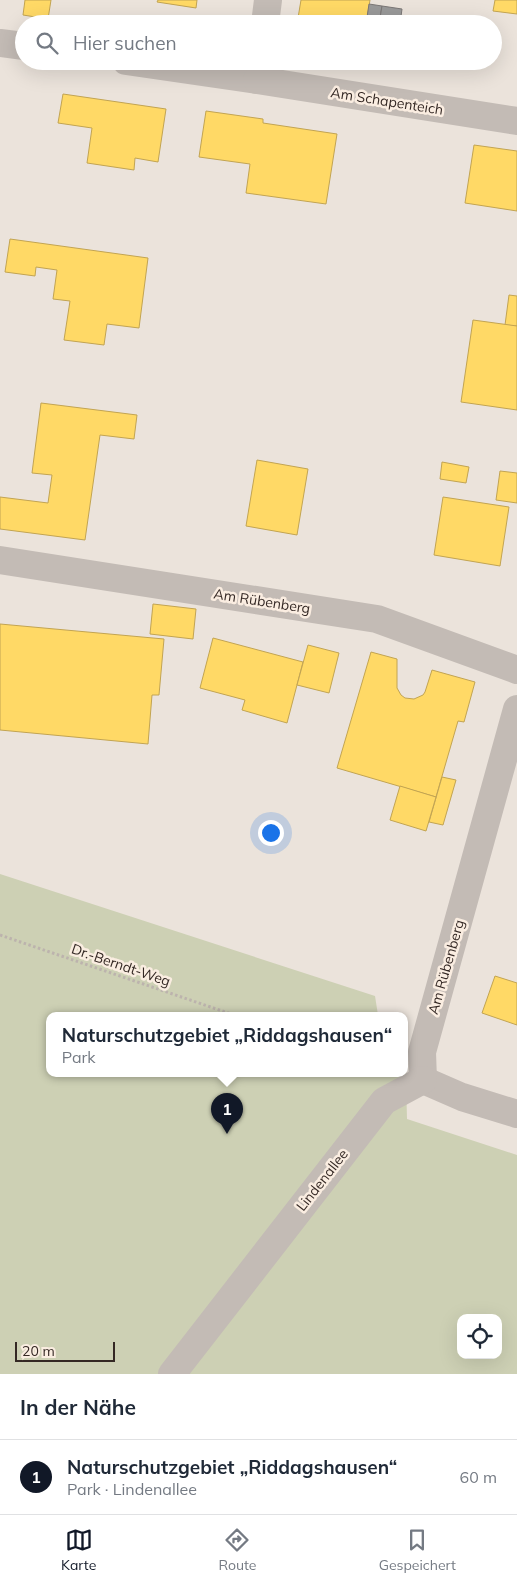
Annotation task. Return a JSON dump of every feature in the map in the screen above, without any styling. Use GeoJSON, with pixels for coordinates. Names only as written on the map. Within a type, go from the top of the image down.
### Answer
{"type":"FeatureCollection","features":[{"type":"Feature","properties":{"kind":"street"},"geometry":{"type":"LineString","coordinates":[[266,15],[268,0]]}},
{"type":"Feature","properties":{"kind":"street"},"geometry":{"type":"LineString","coordinates":[[0,43],[15,45]]}},
{"type":"Feature","properties":{"kind":"street"},"geometry":{"type":"LineString","coordinates":[[246,70],[259,71]]}},
{"type":"Feature","properties":{"kind":"street","name":"Am Schapenteich"},"geometry":{"type":"LineString","coordinates":[[259,71],[517,121]]}},
{"type":"Feature","properties":{"kind":"street","name":"Am Rübenberg"},"geometry":{"type":"LineString","coordinates":[[0,560],[377,619],[517,670]]}},
{"type":"Feature","properties":{"kind":"street","name":"Am Rübenberg"},"geometry":{"type":"LineString","coordinates":[[423,1080],[422,1052],[517,710]]}},
{"type":"Feature","properties":{"kind":"street"},"geometry":{"type":"LineString","coordinates":[[423,1080],[462,1097],[517,1114]]}},
{"type":"Feature","properties":{"kind":"street","name":"Lindenallee"},"geometry":{"type":"LineString","coordinates":[[172,1374],[384,1100],[423,1080]]}},
{"type":"Feature","properties":{"kind":"path","name":"Dr.-Berndt-Weg"},"geometry":{"type":"LineString","coordinates":[[0,935],[225,1012]]}},
{"type":"Feature","properties":{"kind":"green space"},"geometry":{"type":"Polygon","coordinates":[[[0,874],[375,996],[378,1012],[46,1012],[46,1077],[406,1077],[407,1119],[517,1155],[517,1374],[0,1374],[0,874]]]}},
{"type":"Feature","properties":{"kind":"building: Wohnen"},"geometry":{"type":"Polygon","coordinates":[[[25,0],[51,0],[49,15],[23,15],[25,0]]]}},
{"type":"Feature","properties":{"kind":"building: Wohnen"},"geometry":{"type":"Polygon","coordinates":[[[158,0],[197,0],[196,8],[157,2],[158,0]]]}},
{"type":"Feature","properties":{"kind":"building: Wohnen"},"geometry":{"type":"Polygon","coordinates":[[[301,0],[370,0],[368,15],[298,15],[301,0]]]}},
{"type":"Feature","properties":{"kind":"building: Wohnen"},"geometry":{"type":"Polygon","coordinates":[[[495,0],[517,0],[517,14],[493,11],[495,0]]]}},
{"type":"Feature","properties":{"kind":"building: Wohnen"},"geometry":{"type":"Polygon","coordinates":[[[63,94],[166,109],[158,162],[135,158],[134,170],[87,163],[92,128],[58,123],[63,94]]]}},
{"type":"Feature","properties":{"kind":"building: Wohnen"},"geometry":{"type":"Polygon","coordinates":[[[206,111],[263,119],[263,123],[337,134],[326,204],[246,193],[250,164],[199,157],[206,111]]]}},
{"type":"Feature","properties":{"kind":"building: Wohnen"},"geometry":{"type":"Polygon","coordinates":[[[474,145],[517,151],[517,211],[465,203],[474,145]]]}},
{"type":"Feature","properties":{"kind":"building: Wohnen"},"geometry":{"type":"Polygon","coordinates":[[[10,239],[148,258],[139,328],[107,324],[104,345],[64,340],[70,301],[53,299],[57,270],[36,267],[35,276],[5,272],[10,239]]]}},
{"type":"Feature","properties":{"kind":"building: Wohnen"},"geometry":{"type":"Polygon","coordinates":[[[509,295],[517,296],[517,326],[505,325],[509,295]]]}},
{"type":"Feature","properties":{"kind":"building: Wohnen"},"geometry":{"type":"Polygon","coordinates":[[[473,320],[517,326],[517,410],[461,402],[473,320]]]}},
{"type":"Feature","properties":{"kind":"building: Wohnen"},"geometry":{"type":"Polygon","coordinates":[[[41,403],[137,415],[134,439],[100,435],[85,540],[0,529],[0,497],[48,503],[52,475],[32,473],[41,403]]]}},
{"type":"Feature","properties":{"kind":"building: Wohnen"},"geometry":{"type":"Polygon","coordinates":[[[257,460],[308,469],[297,535],[246,526],[257,460]]]}},
{"type":"Feature","properties":{"kind":"building: Wohnen"},"geometry":{"type":"Polygon","coordinates":[[[442,462],[469,467],[466,483],[440,479],[442,462]]]}},
{"type":"Feature","properties":{"kind":"building: Wohnen"},"geometry":{"type":"Polygon","coordinates":[[[500,471],[517,473],[517,503],[496,500],[500,471]]]}},
{"type":"Feature","properties":{"kind":"building: Wohnen"},"geometry":{"type":"Polygon","coordinates":[[[443,497],[509,507],[500,566],[434,555],[443,497]]]}},
{"type":"Feature","properties":{"kind":"building: Wohnen"},"geometry":{"type":"Polygon","coordinates":[[[153,604],[196,609],[193,639],[150,634],[153,604]]]}},
{"type":"Feature","properties":{"kind":"building: Wohnen"},"geometry":{"type":"Polygon","coordinates":[[[0,624],[164,639],[159,695],[152,695],[148,744],[0,730],[0,624]]]}},
{"type":"Feature","properties":{"kind":"building: Wohnen"},"geometry":{"type":"Polygon","coordinates":[[[213,638],[303,662],[287,723],[242,710],[245,700],[200,688],[213,638]]]}},
{"type":"Feature","properties":{"kind":"building: Wohnen"},"geometry":{"type":"Polygon","coordinates":[[[308,645],[339,653],[329,693],[297,685],[308,645]]]}},
{"type":"Feature","properties":{"kind":"building: Wohnen"},"geometry":{"type":"Polygon","coordinates":[[[371,652],[397,659],[397,688],[405,698],[414,699],[423,695],[432,670],[475,682],[464,722],[458,721],[436,797],[337,768],[371,652]]]}},
{"type":"Feature","properties":{"kind":"building: Wohnen"},"geometry":{"type":"Polygon","coordinates":[[[442,777],[456,780],[443,825],[429,822],[442,777]]]}},
{"type":"Feature","properties":{"kind":"building: Wohnen"},"geometry":{"type":"Polygon","coordinates":[[[400,786],[436,797],[426,831],[390,820],[400,786]]]}},
{"type":"Feature","properties":{"kind":"building: Wohnen"},"geometry":{"type":"Polygon","coordinates":[[[495,976],[517,983],[517,1025],[482,1013],[495,976]]]}},
{"type":"Feature","properties":{"kind":"building: Industrie"},"geometry":{"type":"Polygon","coordinates":[[[369,4],[382,6],[380,15],[367,15],[369,4]]]}},
{"type":"Feature","properties":{"kind":"building: Industrie"},"geometry":{"type":"Polygon","coordinates":[[[382,6],[402,9],[401,15],[380,15],[382,6]]]}},
{"type":"Feature","properties":{"kind":"place","name":"Naturschutzgebiet „Riddagshausen“"},"geometry":{"type":"Point","coordinates":[227,1134]}}]}
